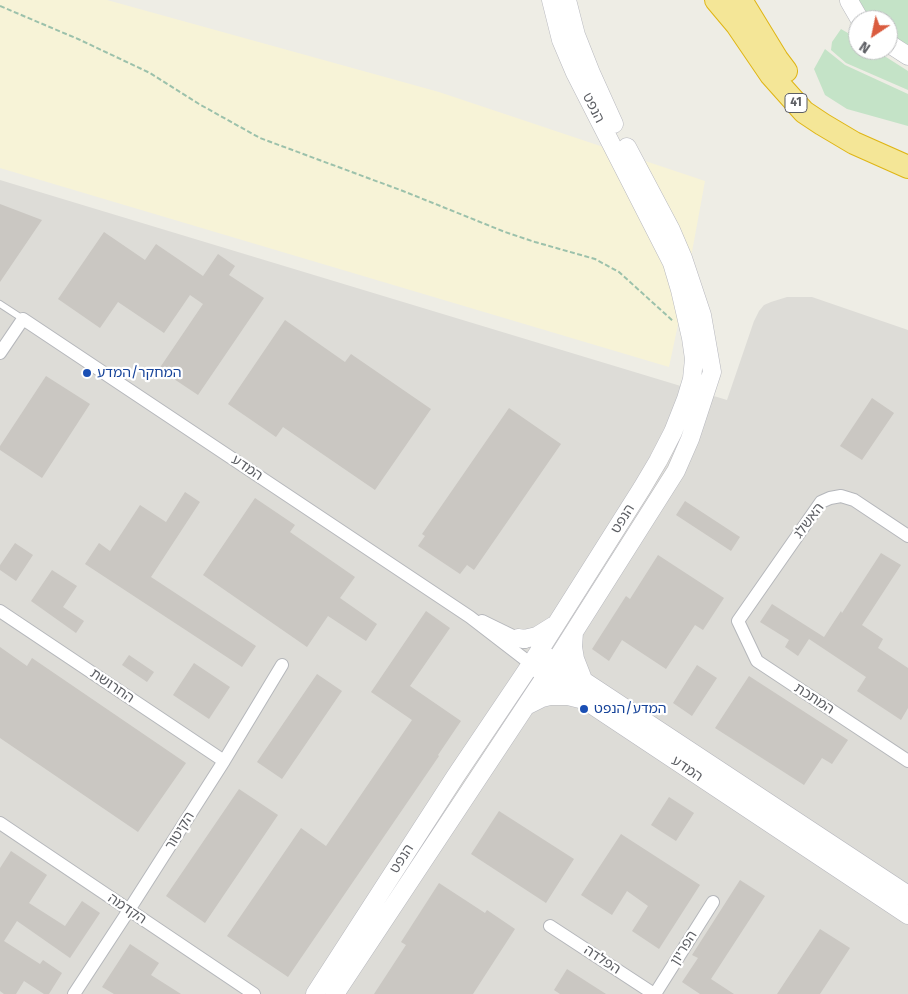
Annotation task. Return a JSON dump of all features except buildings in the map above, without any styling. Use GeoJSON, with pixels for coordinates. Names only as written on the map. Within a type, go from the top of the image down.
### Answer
{"type":"FeatureCollection","features":[{"type":"Feature","properties":{"kind":"highway","name":"41"},"geometry":{"type":"LineString","coordinates":[[716,0],[737,26],[770,75],[804,112],[854,143],[908,167]]}},
{"type":"Feature","properties":{"kind":"highway","name":"41"},"geometry":{"type":"LineString","coordinates":[[741,0],[777,59],[806,93],[830,113],[857,129],[908,152]]}},
{"type":"Feature","properties":{"kind":"street","name":"הנפט"},"geometry":{"type":"LineString","coordinates":[[315,994],[535,657],[646,481],[673,432],[692,380],[694,359],[691,338],[672,263],[575,73],[561,40],[551,0]]}},
{"type":"Feature","properties":{"kind":"street","name":"הנפט"},"geometry":{"type":"LineString","coordinates":[[335,994],[551,668],[676,470],[690,439],[712,372],[702,315],[683,258],[671,230],[605,105],[576,35],[567,0]]}},
{"type":"Feature","properties":{"kind":"street"},"geometry":{"type":"LineString","coordinates":[[0,353],[23,319]]}},
{"type":"Feature","properties":{"kind":"street","name":"המדע"},"geometry":{"type":"LineString","coordinates":[[23,319],[470,617],[535,657],[551,668],[583,699],[908,915]]}},
{"type":"Feature","properties":{"kind":"street","name":"האשלג"},"geometry":{"type":"LineString","coordinates":[[738,621],[821,502],[841,496],[854,500],[908,536]]}},
{"type":"Feature","properties":{"kind":"street","name":"החרושת"},"geometry":{"type":"LineString","coordinates":[[0,611],[224,760]]}},
{"type":"Feature","properties":{"kind":"street","name":"המדע"},"geometry":{"type":"LineString","coordinates":[[470,617],[518,638],[535,657]]}},
{"type":"Feature","properties":{"kind":"street","name":"המתכת"},"geometry":{"type":"LineString","coordinates":[[738,621],[757,661],[908,761]]}},
{"type":"Feature","properties":{"kind":"street"},"geometry":{"type":"LineString","coordinates":[[518,638],[524,639],[537,636],[557,622]]}},
{"type":"Feature","properties":{"kind":"street"},"geometry":{"type":"LineString","coordinates":[[574,632],[573,647],[575,658],[584,682]]}},
{"type":"Feature","properties":{"kind":"street","name":"הקיטור"},"geometry":{"type":"LineString","coordinates":[[74,994],[130,910],[282,665]]}},
{"type":"Feature","properties":{"kind":"street","name":"המדע"},"geometry":{"type":"LineString","coordinates":[[551,668],[584,682],[908,896]]}},
{"type":"Feature","properties":{"kind":"street"},"geometry":{"type":"LineString","coordinates":[[525,706],[550,696],[568,696],[583,699]]}},
{"type":"Feature","properties":{"kind":"street","name":"הקדמה"},"geometry":{"type":"LineString","coordinates":[[0,823],[254,994]]}},
{"type":"Feature","properties":{"kind":"street","name":"הפריון"},"geometry":{"type":"LineString","coordinates":[[654,994],[713,902]]}},
{"type":"Feature","properties":{"kind":"street","name":"הפלדה"},"geometry":{"type":"LineString","coordinates":[[550,926],[654,994]]}},
{"type":"Feature","properties":{"kind":"lane"},"geometry":{"type":"LineString","coordinates":[[0,304],[23,319]]}},
{"type":"Feature","properties":{"kind":"path"},"geometry":{"type":"LineString","coordinates":[[0,6],[78,39],[150,73],[260,138],[403,191],[505,232],[595,259],[619,272],[691,338]]}},
{"type":"Feature","properties":{"kind":"shaded area"},"geometry":{"type":"Polygon","coordinates":[[[0,180],[727,400],[754,321],[764,305],[771,302],[787,297],[812,297],[908,330],[908,994],[0,994],[0,180]]]}},
{"type":"Feature","properties":{"kind":"green space"},"geometry":{"type":"Polygon","coordinates":[[[858,0],[908,0],[908,46],[898,40],[898,10],[864,10],[858,0]]]}},
{"type":"Feature","properties":{"kind":"green space"},"geometry":{"type":"Polygon","coordinates":[[[841,29],[848,33],[848,60],[891,60],[908,71],[908,90],[846,63],[831,50],[832,42],[841,29]]]}},
{"type":"Feature","properties":{"kind":"green space"},"geometry":{"type":"Polygon","coordinates":[[[825,49],[845,65],[908,94],[908,126],[847,109],[825,95],[814,69],[825,49]]]}},
{"type":"Feature","properties":{"kind":"sand"},"geometry":{"type":"Polygon","coordinates":[[[0,0],[107,0],[439,92],[705,181],[669,367],[0,168],[0,0]]]}},
{"type":"Feature","properties":{"kind":"place","name":"המחקר/המדע"},"geometry":{"type":"Point","coordinates":[87,373]}},
{"type":"Feature","properties":{"kind":"place","name":"המדע/הנפט"},"geometry":{"type":"Point","coordinates":[584,709]}}]}
